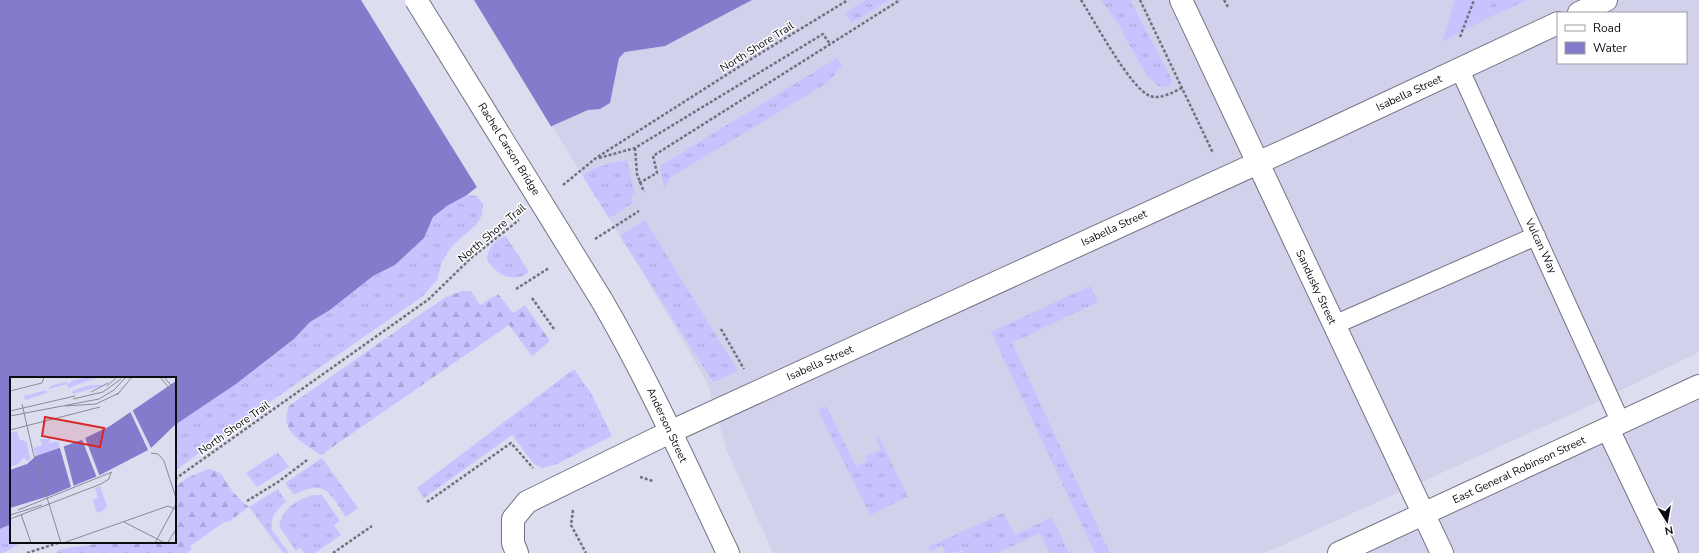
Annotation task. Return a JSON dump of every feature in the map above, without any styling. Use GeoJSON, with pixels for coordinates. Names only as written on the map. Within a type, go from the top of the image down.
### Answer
{"type":"FeatureCollection","features":[{"type":"Feature","properties":{"kind":"street","name":"Rachel Carson Bridge"},"geometry":{"type":"LineString","coordinates":[[416,0],[601,299]]}},
{"type":"Feature","properties":{"kind":"street","name":"Sandusky Street"},"geometry":{"type":"LineString","coordinates":[[1181,0],[1442,553]]}},
{"type":"Feature","properties":{"kind":"street"},"geometry":{"type":"LineString","coordinates":[[1581,12],[1606,0]]}},
{"type":"Feature","properties":{"kind":"street","name":"Isabella Street"},"geometry":{"type":"LineString","coordinates":[[517,553],[513,542],[513,519],[527,502],[670,432],[1460,70],[1557,23]]}},
{"type":"Feature","properties":{"kind":"street","name":"Anderson Street"},"geometry":{"type":"LineString","coordinates":[[601,299],[629,346],[728,553]]}},
{"type":"Feature","properties":{"kind":"street","name":"East General Robinson Street"},"geometry":{"type":"LineString","coordinates":[[1339,553],[1699,386]]}},
{"type":"Feature","properties":{"kind":"street","name":"Vulcan Way"},"geometry":{"type":"LineString","coordinates":[[1615,426],[1667,553]]}},
{"type":"Feature","properties":{"kind":"lane","name":"Vulcan Way"},"geometry":{"type":"LineString","coordinates":[[1460,70],[1536,236],[1615,426]]}},
{"type":"Feature","properties":{"kind":"lane"},"geometry":{"type":"LineString","coordinates":[[1334,325],[1536,236]]}},
{"type":"Feature","properties":{"kind":"path","name":"North Shore Trail"},"geometry":{"type":"LineString","coordinates":[[561,187],[596,158],[756,56],[848,0]]}},
{"type":"Feature","properties":{"kind":"path"},"geometry":{"type":"LineString","coordinates":[[639,183],[657,174],[654,156],[900,0]]}},
{"type":"Feature","properties":{"kind":"path"},"geometry":{"type":"LineString","coordinates":[[1082,0],[1124,68],[1137,86],[1150,96],[1163,96],[1182,88]]}},
{"type":"Feature","properties":{"kind":"path"},"geometry":{"type":"LineString","coordinates":[[1140,0],[1216,159]]}},
{"type":"Feature","properties":{"kind":"path"},"geometry":{"type":"LineString","coordinates":[[1224,0],[1228,7]]}},
{"type":"Feature","properties":{"kind":"path"},"geometry":{"type":"LineString","coordinates":[[1459,42],[1474,0]]}},
{"type":"Feature","properties":{"kind":"path"},"geometry":{"type":"LineString","coordinates":[[596,158],[635,148],[823,34],[830,44]]}},
{"type":"Feature","properties":{"kind":"path"},"geometry":{"type":"LineString","coordinates":[[635,148],[636,174],[644,192]]}},
{"type":"Feature","properties":{"kind":"path","name":"North Shore Trail"},"geometry":{"type":"LineString","coordinates":[[176,478],[429,299],[472,258],[525,216]]}},
{"type":"Feature","properties":{"kind":"path"},"geometry":{"type":"LineString","coordinates":[[532,298],[554,329]]}},
{"type":"Feature","properties":{"kind":"path"},"geometry":{"type":"LineString","coordinates":[[721,329],[748,376]]}},
{"type":"Feature","properties":{"kind":"path"},"geometry":{"type":"LineString","coordinates":[[427,502],[512,443],[532,468],[536,470]]}},
{"type":"Feature","properties":{"kind":"path"},"geometry":{"type":"LineString","coordinates":[[246,501],[278,482],[307,460]]}},
{"type":"Feature","properties":{"kind":"path"},"geometry":{"type":"LineString","coordinates":[[633,479],[640,477],[653,482]]}},
{"type":"Feature","properties":{"kind":"path"},"geometry":{"type":"LineString","coordinates":[[575,505],[571,516],[571,525],[586,553]]}},
{"type":"Feature","properties":{"kind":"path"},"geometry":{"type":"LineString","coordinates":[[333,553],[372,526]]}},
{"type":"Feature","properties":{"kind":"path"},"geometry":{"type":"LineString","coordinates":[[27,553],[58,543]]}},
{"type":"Feature","properties":{"kind":"shaded area"},"geometry":{"type":"Polygon","coordinates":[[[752,0],[1699,0],[1699,352],[1589,406],[1265,553],[773,553],[727,451],[707,382],[643,273],[552,126],[588,110],[600,109],[611,97],[619,58],[626,52],[665,46],[752,0]]]}},
{"type":"Feature","properties":{"kind":"shaded area"},"geometry":{"type":"Polygon","coordinates":[[[1699,386],[1699,553],[1339,553],[1699,386]]]}},
{"type":"Feature","properties":{"kind":"green space"},"geometry":{"type":"Polygon","coordinates":[[[866,0],[889,0],[852,23],[845,13],[866,0]]]}},
{"type":"Feature","properties":{"kind":"green space"},"geometry":{"type":"Polygon","coordinates":[[[1101,0],[1130,0],[1172,80],[1171,85],[1161,87],[1153,82],[1136,57],[1117,22],[1101,0]]]}},
{"type":"Feature","properties":{"kind":"green space"},"geometry":{"type":"Polygon","coordinates":[[[1455,0],[1492,0],[1486,19],[1442,42],[1455,0]]]}},
{"type":"Feature","properties":{"kind":"green space"},"geometry":{"type":"Polygon","coordinates":[[[1492,0],[1527,0],[1486,19],[1492,0]]]}},
{"type":"Feature","properties":{"kind":"green space"},"geometry":{"type":"Polygon","coordinates":[[[837,58],[842,66],[827,83],[671,177],[664,188],[660,166],[837,58]]]}},
{"type":"Feature","properties":{"kind":"green space"},"geometry":{"type":"Polygon","coordinates":[[[627,160],[635,194],[631,195],[633,203],[609,218],[582,175],[600,166],[627,160]]]}},
{"type":"Feature","properties":{"kind":"green space"},"geometry":{"type":"Polygon","coordinates":[[[467,195],[477,196],[483,204],[482,215],[476,225],[452,246],[442,262],[437,280],[423,296],[241,422],[176,470],[176,424],[236,384],[294,339],[310,322],[330,310],[373,276],[395,265],[424,238],[433,217],[447,206],[467,195]]]}},
{"type":"Feature","properties":{"kind":"green space"},"geometry":{"type":"Polygon","coordinates":[[[645,220],[738,371],[713,382],[620,236],[645,220]]]}},
{"type":"Feature","properties":{"kind":"green space"},"geometry":{"type":"Polygon","coordinates":[[[506,236],[529,272],[523,276],[511,277],[500,274],[487,260],[492,245],[506,236]]]}},
{"type":"Feature","properties":{"kind":"green space"},"geometry":{"type":"Polygon","coordinates":[[[1090,286],[1098,302],[1012,343],[1110,553],[1095,553],[991,332],[1090,286]]]}},
{"type":"Feature","properties":{"kind":"green space"},"geometry":{"type":"Polygon","coordinates":[[[462,291],[471,291],[480,305],[498,294],[513,313],[525,305],[550,341],[532,356],[509,325],[321,455],[300,441],[294,435],[287,423],[286,415],[289,406],[446,297],[462,291]]]}},
{"type":"Feature","properties":{"kind":"green space"},"geometry":{"type":"Polygon","coordinates":[[[574,369],[591,393],[612,436],[557,464],[542,468],[533,463],[512,435],[424,498],[417,488],[574,369]]]}},
{"type":"Feature","properties":{"kind":"green space"},"geometry":{"type":"Polygon","coordinates":[[[826,406],[856,466],[868,461],[866,456],[881,450],[876,438],[879,437],[908,497],[870,515],[818,410],[826,406]]]}},
{"type":"Feature","properties":{"kind":"green space"},"geometry":{"type":"Polygon","coordinates":[[[278,452],[289,467],[257,487],[246,473],[278,452]]]}},
{"type":"Feature","properties":{"kind":"green space"},"geometry":{"type":"Polygon","coordinates":[[[322,458],[358,508],[346,517],[331,495],[326,491],[320,488],[313,488],[294,495],[285,483],[322,458]]]}},
{"type":"Feature","properties":{"kind":"green space"},"geometry":{"type":"Polygon","coordinates":[[[208,469],[213,470],[221,474],[237,496],[249,507],[190,546],[192,549],[187,553],[55,553],[60,549],[103,543],[176,543],[176,486],[187,478],[208,469]]]}},
{"type":"Feature","properties":{"kind":"green space"},"geometry":{"type":"Polygon","coordinates":[[[278,489],[286,502],[274,514],[272,530],[289,553],[283,553],[249,507],[278,489]]]}},
{"type":"Feature","properties":{"kind":"green space"},"geometry":{"type":"Polygon","coordinates":[[[313,495],[322,495],[340,521],[334,525],[341,535],[315,553],[304,553],[300,548],[296,551],[279,526],[284,514],[291,506],[301,499],[313,495]]]}},
{"type":"Feature","properties":{"kind":"green space"},"geometry":{"type":"Polygon","coordinates":[[[1003,513],[1015,535],[1052,517],[1069,553],[1050,553],[1040,533],[997,553],[964,553],[962,550],[954,553],[946,553],[942,545],[930,551],[928,547],[1003,513]]]}},
{"type":"Feature","properties":{"kind":"green space"},"geometry":{"type":"Polygon","coordinates":[[[10,524],[10,543],[20,543],[4,553],[0,553],[0,529],[10,524]]]}},
{"type":"Feature","properties":{"kind":"water"},"geometry":{"type":"Polygon","coordinates":[[[0,0],[752,0],[665,46],[625,52],[619,58],[610,103],[600,109],[588,110],[552,126],[467,195],[447,206],[433,217],[424,238],[395,265],[373,276],[330,310],[310,322],[294,339],[236,384],[176,424],[176,377],[10,377],[10,524],[0,529],[0,0]]]}},
{"type":"Feature","properties":{"kind":"pier"},"geometry":{"type":"Polygon","coordinates":[[[361,0],[474,0],[552,128],[478,189],[361,0]]]}}]}
